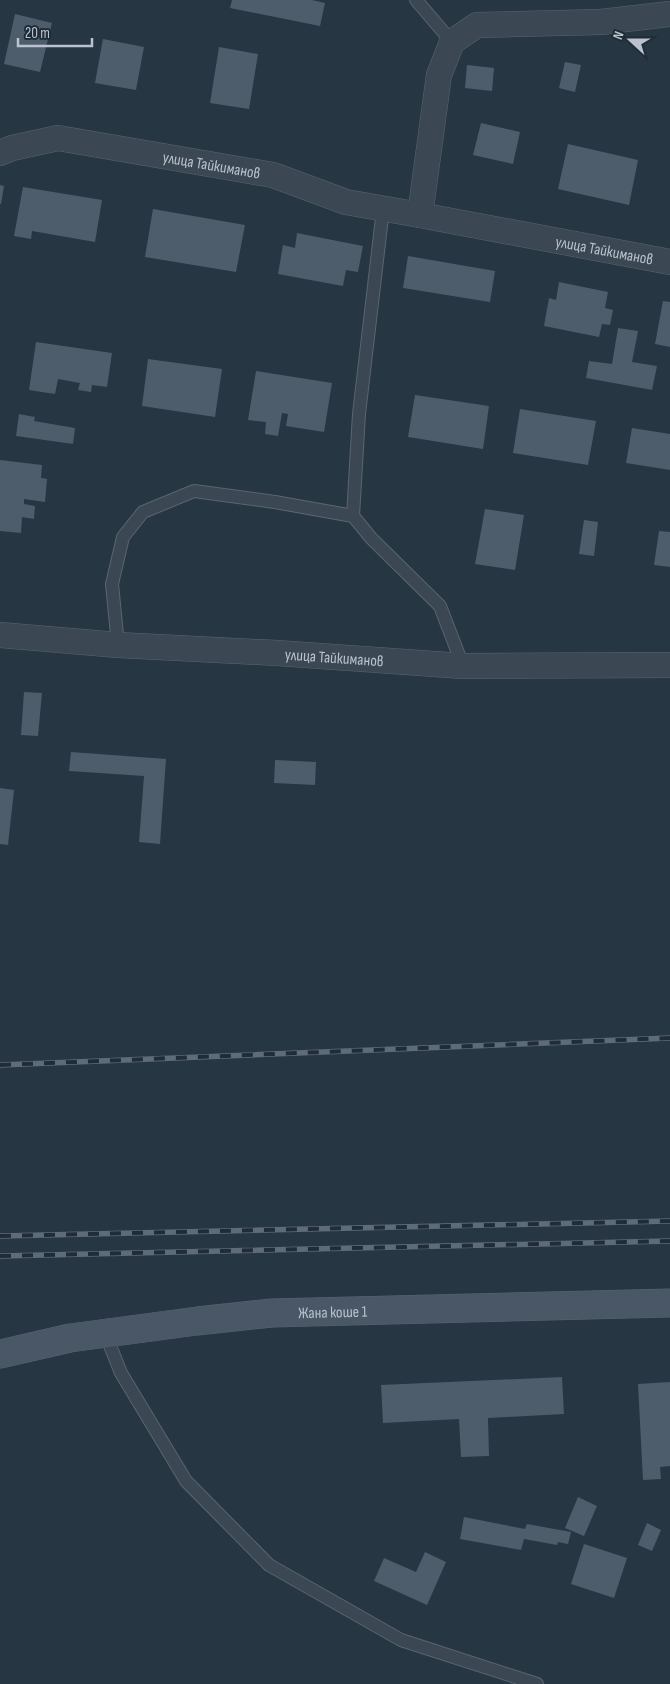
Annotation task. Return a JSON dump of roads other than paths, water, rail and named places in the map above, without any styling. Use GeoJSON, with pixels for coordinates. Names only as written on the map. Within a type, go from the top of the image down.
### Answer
{"type":"FeatureCollection","features":[{"type":"Feature","properties":{"kind":"street"},"geometry":{"type":"LineString","coordinates":[[420,215],[439,75],[452,42],[477,25],[601,22],[670,14]]}},
{"type":"Feature","properties":{"kind":"street","name":"улица Тайкиманов"},"geometry":{"type":"LineString","coordinates":[[0,153],[12,148],[58,138],[273,175],[346,202],[670,262]]}},
{"type":"Feature","properties":{"kind":"street","name":"улица Тайкиманов"},"geometry":{"type":"LineString","coordinates":[[0,635],[118,645],[463,666],[670,665]]}},
{"type":"Feature","properties":{"kind":"street","name":"Жана коше 1"},"geometry":{"type":"LineString","coordinates":[[0,1354],[70,1338],[272,1313],[670,1303]]}},
{"type":"Feature","properties":{"kind":"lane"},"geometry":{"type":"LineString","coordinates":[[416,0],[452,42]]}},
{"type":"Feature","properties":{"kind":"lane"},"geometry":{"type":"LineString","coordinates":[[353,516],[359,414],[383,209]]}},
{"type":"Feature","properties":{"kind":"lane"},"geometry":{"type":"LineString","coordinates":[[118,645],[112,584],[123,537],[143,512],[194,490],[353,516],[372,538],[440,606],[463,666]]}},
{"type":"Feature","properties":{"kind":"lane"},"geometry":{"type":"LineString","coordinates":[[106,1334],[121,1373],[186,1481],[269,1565],[401,1640],[537,1684]]}},
{"type":"Feature","properties":{"kind":"railway"},"geometry":{"type":"LineString","coordinates":[[0,1065],[670,1038]]}},
{"type":"Feature","properties":{"kind":"railway"},"geometry":{"type":"LineString","coordinates":[[0,1236],[670,1221]]}},
{"type":"Feature","properties":{"kind":"railway"},"geometry":{"type":"LineString","coordinates":[[0,1256],[670,1241]]}}]}
